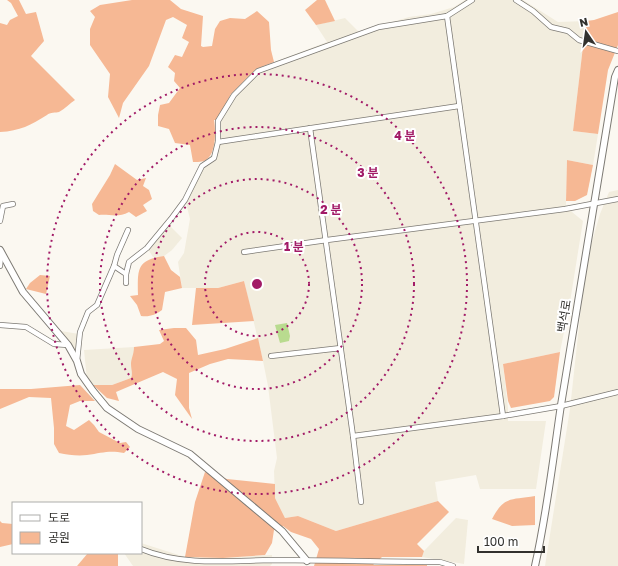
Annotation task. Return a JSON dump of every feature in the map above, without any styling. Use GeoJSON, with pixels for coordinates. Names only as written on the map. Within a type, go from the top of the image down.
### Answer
{"type":"FeatureCollection","features":[{"type":"Feature","properties":{"kind":"street"},"geometry":{"type":"LineString","coordinates":[[126,283],[126,274],[129,262],[147,248],[171,220],[185,200],[202,166],[214,158],[218,142],[218,121],[234,95],[258,71],[379,27],[447,16],[472,0]]}},
{"type":"Feature","properties":{"kind":"street"},"geometry":{"type":"LineString","coordinates":[[516,0],[533,10],[551,27],[568,31],[579,40],[618,51]]}},
{"type":"Feature","properties":{"kind":"street"},"geometry":{"type":"LineString","coordinates":[[447,16],[503,416]]}},
{"type":"Feature","properties":{"kind":"street","name":"백석로"},"geometry":{"type":"LineString","coordinates":[[535,566],[543,532],[593,204],[615,77],[618,70]]}},
{"type":"Feature","properties":{"kind":"street"},"geometry":{"type":"LineString","coordinates":[[218,142],[460,106]]}},
{"type":"Feature","properties":{"kind":"street"},"geometry":{"type":"LineString","coordinates":[[310,128],[361,502]]}},
{"type":"Feature","properties":{"kind":"street"},"geometry":{"type":"LineString","coordinates":[[244,252],[565,209],[618,199]]}},
{"type":"Feature","properties":{"kind":"street"},"geometry":{"type":"LineString","coordinates":[[0,221],[3,206],[13,204]]}},
{"type":"Feature","properties":{"kind":"street"},"geometry":{"type":"LineString","coordinates":[[77,361],[80,332],[88,312],[97,305],[114,266],[116,255],[128,230]]}},
{"type":"Feature","properties":{"kind":"street"},"geometry":{"type":"LineString","coordinates":[[0,266],[1,252]]}},
{"type":"Feature","properties":{"kind":"street"},"geometry":{"type":"LineString","coordinates":[[1,252],[23,292],[68,345],[77,361],[81,374],[107,408],[138,429],[190,454],[282,531],[307,561]]}},
{"type":"Feature","properties":{"kind":"street"},"geometry":{"type":"LineString","coordinates":[[114,266],[126,274]]}},
{"type":"Feature","properties":{"kind":"street"},"geometry":{"type":"LineString","coordinates":[[0,325],[26,327],[54,344],[68,345]]}},
{"type":"Feature","properties":{"kind":"street"},"geometry":{"type":"LineString","coordinates":[[270,356],[340,348]]}},
{"type":"Feature","properties":{"kind":"street"},"geometry":{"type":"LineString","coordinates":[[353,436],[503,416],[561,406],[618,392]]}},
{"type":"Feature","properties":{"kind":"street"},"geometry":{"type":"LineString","coordinates":[[142,549],[187,561],[440,562],[453,566]]}},
{"type":"Feature","properties":{"kind":"shaded area"},"geometry":{"type":"Polygon","coordinates":[[[465,0],[523,0],[558,22],[586,21],[573,131],[598,134],[593,165],[567,160],[566,205],[583,221],[570,302],[560,352],[503,364],[508,421],[546,421],[536,489],[480,489],[476,475],[435,482],[438,501],[336,531],[298,516],[285,518],[275,498],[274,471],[277,458],[268,386],[244,281],[218,288],[182,288],[178,262],[184,253],[190,219],[186,203],[200,166],[212,155],[217,120],[231,94],[256,69],[327,42],[316,25],[345,18],[359,32],[409,17],[431,14],[454,7],[465,0]]]}},
{"type":"Feature","properties":{"kind":"shaded area"},"geometry":{"type":"Polygon","coordinates":[[[618,190],[618,566],[545,566],[570,409],[583,289],[589,252],[600,214],[609,192],[618,190]]]}},
{"type":"Feature","properties":{"kind":"shaded area"},"geometry":{"type":"Polygon","coordinates":[[[166,222],[182,238],[172,250],[164,256],[153,257],[146,246],[166,222]]]}},
{"type":"Feature","properties":{"kind":"shaded area"},"geometry":{"type":"Polygon","coordinates":[[[287,323],[290,336],[289,341],[280,343],[275,325],[287,323]]]}},
{"type":"Feature","properties":{"kind":"shaded area"},"geometry":{"type":"Polygon","coordinates":[[[61,331],[79,334],[76,354],[61,331]]]}},
{"type":"Feature","properties":{"kind":"shaded area"},"geometry":{"type":"Polygon","coordinates":[[[134,347],[134,356],[131,363],[131,378],[112,385],[93,385],[87,380],[84,350],[134,347]]]}},
{"type":"Feature","properties":{"kind":"shaded area"},"geometry":{"type":"Polygon","coordinates":[[[456,518],[468,520],[464,564],[422,557],[424,551],[456,518]]]}},
{"type":"Feature","properties":{"kind":"shaded area"},"geometry":{"type":"Polygon","coordinates":[[[142,543],[185,557],[223,558],[272,555],[272,564],[270,566],[133,566],[125,554],[142,554],[142,543]]]}},
{"type":"Feature","properties":{"kind":"green space"},"geometry":{"type":"Polygon","coordinates":[[[7,0],[19,0],[26,14],[36,12],[44,41],[31,56],[75,100],[59,112],[50,113],[25,127],[0,132],[0,23],[7,25],[10,20],[18,16],[11,3],[7,0]]]}},
{"type":"Feature","properties":{"kind":"green space"},"geometry":{"type":"Polygon","coordinates":[[[132,0],[170,0],[181,9],[203,16],[201,46],[203,47],[212,46],[215,29],[220,21],[230,18],[245,19],[257,11],[269,22],[271,50],[274,62],[256,69],[231,94],[217,120],[214,120],[215,136],[212,153],[205,161],[193,162],[190,145],[175,143],[169,129],[158,126],[160,105],[169,103],[180,88],[174,81],[175,73],[168,67],[175,55],[182,57],[189,42],[182,38],[187,25],[173,17],[166,20],[149,66],[123,103],[119,118],[108,97],[110,74],[90,45],[90,29],[95,17],[90,11],[100,5],[132,0]]]}},
{"type":"Feature","properties":{"kind":"green space"},"geometry":{"type":"Polygon","coordinates":[[[317,0],[325,0],[335,21],[316,25],[305,10],[317,0]]]}},
{"type":"Feature","properties":{"kind":"green space"},"geometry":{"type":"Polygon","coordinates":[[[618,12],[618,45],[608,70],[598,134],[573,131],[586,21],[594,20],[618,12]]]}},
{"type":"Feature","properties":{"kind":"green space"},"geometry":{"type":"Polygon","coordinates":[[[567,160],[593,165],[587,195],[575,201],[566,201],[567,160]]]}},
{"type":"Feature","properties":{"kind":"green space"},"geometry":{"type":"Polygon","coordinates":[[[115,164],[137,180],[146,178],[143,186],[149,190],[152,199],[143,205],[147,211],[136,217],[129,212],[118,215],[99,215],[93,211],[92,204],[115,164]]]}},
{"type":"Feature","properties":{"kind":"green space"},"geometry":{"type":"Polygon","coordinates":[[[164,256],[171,270],[180,277],[182,288],[165,292],[162,310],[152,315],[141,316],[137,305],[130,296],[138,295],[140,268],[148,260],[164,256]]]}},
{"type":"Feature","properties":{"kind":"green space"},"geometry":{"type":"Polygon","coordinates":[[[40,275],[50,276],[46,294],[26,289],[30,283],[40,275]]]}},
{"type":"Feature","properties":{"kind":"green space"},"geometry":{"type":"Polygon","coordinates":[[[244,281],[254,321],[192,325],[196,288],[218,288],[244,281]]]}},
{"type":"Feature","properties":{"kind":"green space"},"geometry":{"type":"Polygon","coordinates":[[[186,328],[196,340],[198,355],[225,349],[258,338],[263,361],[228,359],[210,364],[189,373],[189,408],[192,419],[175,395],[177,379],[163,372],[116,392],[119,401],[107,398],[93,385],[112,385],[131,378],[131,362],[134,347],[160,344],[164,341],[159,330],[186,328]]]}},
{"type":"Feature","properties":{"kind":"green space"},"geometry":{"type":"Polygon","coordinates":[[[560,352],[554,397],[550,401],[511,408],[508,401],[503,364],[560,352]]]}},
{"type":"Feature","properties":{"kind":"green space"},"geometry":{"type":"Polygon","coordinates":[[[80,385],[95,401],[80,401],[70,405],[66,426],[74,430],[89,420],[99,432],[120,443],[126,442],[130,447],[124,453],[110,452],[87,455],[69,455],[59,453],[54,444],[51,398],[29,397],[0,409],[0,389],[31,389],[80,385]]]}},
{"type":"Feature","properties":{"kind":"green space"},"geometry":{"type":"Polygon","coordinates":[[[205,472],[227,479],[275,484],[275,498],[285,518],[298,516],[336,531],[438,501],[449,512],[417,544],[424,551],[422,557],[382,557],[373,565],[427,566],[314,566],[319,549],[311,539],[291,532],[283,526],[274,530],[272,543],[265,555],[223,558],[185,557],[195,502],[205,472]]]}},
{"type":"Feature","properties":{"kind":"green space"},"geometry":{"type":"Polygon","coordinates":[[[535,496],[535,525],[512,526],[492,519],[500,506],[509,500],[535,496]]]}},
{"type":"Feature","properties":{"kind":"green space"},"geometry":{"type":"Polygon","coordinates":[[[0,521],[2,523],[12,524],[12,544],[0,547],[0,521]]]}},
{"type":"Feature","properties":{"kind":"green space"},"geometry":{"type":"Polygon","coordinates":[[[87,554],[118,554],[118,566],[77,566],[87,554]]]}}]}
